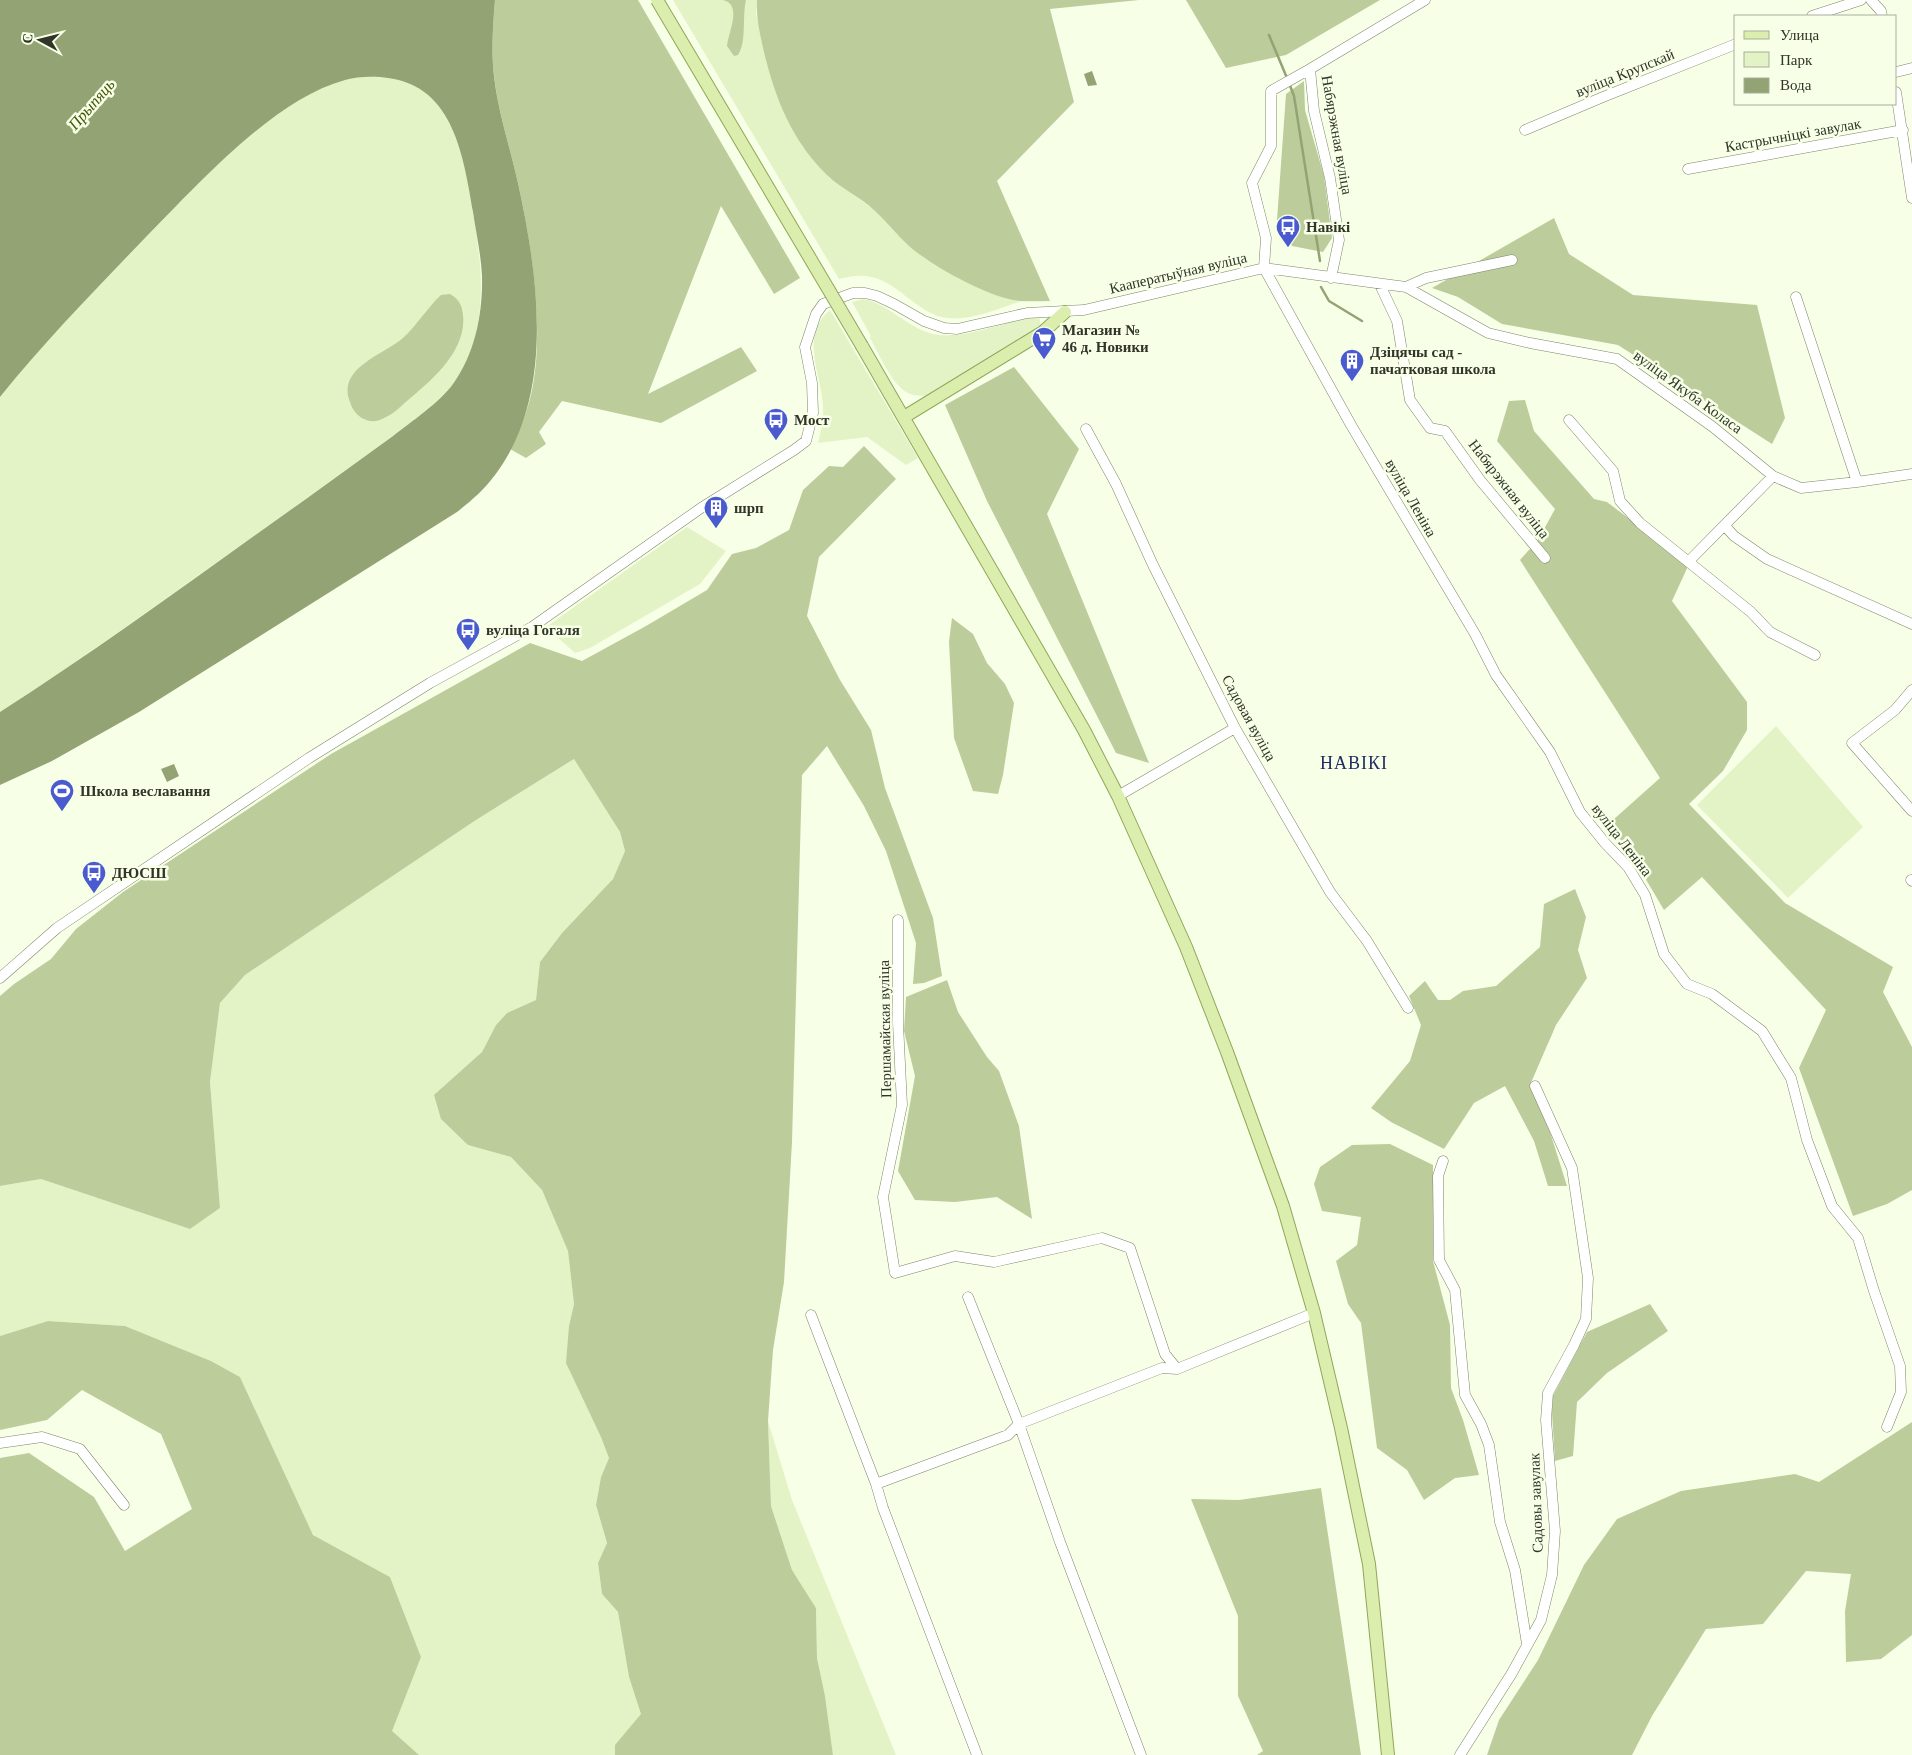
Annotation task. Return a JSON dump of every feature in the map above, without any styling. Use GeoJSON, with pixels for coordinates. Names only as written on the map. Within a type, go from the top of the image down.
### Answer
{"type":"FeatureCollection","features":[{"type":"Feature","properties":{"kind":"main road"},"geometry":{"type":"LineString","coordinates":[[656,0],[904,417],[1054,676],[1118,796],[1186,947],[1227,1052],[1283,1206],[1314,1313],[1341,1428],[1369,1564],[1388,1755]]}},
{"type":"Feature","properties":{"kind":"main road"},"geometry":{"type":"LineString","coordinates":[[904,417],[1043,332],[1065,312]]}},
{"type":"Feature","properties":{"kind":"street","name":"Набярэжная вуліца"},"geometry":{"type":"LineString","coordinates":[[1331,278],[1339,240],[1330,178],[1314,111],[1310,69],[1425,0]]}},
{"type":"Feature","properties":{"kind":"street"},"geometry":{"type":"LineString","coordinates":[[1815,15],[1862,0]]}},
{"type":"Feature","properties":{"kind":"street"},"geometry":{"type":"LineString","coordinates":[[1871,0],[1882,11],[1882,15]]}},
{"type":"Feature","properties":{"kind":"street","name":"вуліца Крупскай"},"geometry":{"type":"LineString","coordinates":[[1525,130],[1734,45]]}},
{"type":"Feature","properties":{"kind":"street"},"geometry":{"type":"LineString","coordinates":[[1897,72],[1912,68]]}},
{"type":"Feature","properties":{"kind":"street","name":"Кааператыўная вуліца"},"geometry":{"type":"LineString","coordinates":[[0,978],[57,928],[309,758],[430,683],[532,627],[700,508],[806,441],[813,413],[812,383],[805,347],[816,314],[823,304],[853,294],[865,293],[877,296],[924,322],[944,328],[957,329],[1028,313],[1084,310],[1264,268],[1266,238],[1252,183],[1271,146],[1271,91],[1310,69]]}},
{"type":"Feature","properties":{"kind":"street"},"geometry":{"type":"LineString","coordinates":[[1897,97],[1912,198]]}},
{"type":"Feature","properties":{"kind":"street","name":"Кастрычніцкі завулак"},"geometry":{"type":"LineString","coordinates":[[1688,169],[1903,130]]}},
{"type":"Feature","properties":{"kind":"street"},"geometry":{"type":"LineString","coordinates":[[1406,287],[1426,278],[1512,260]]}},
{"type":"Feature","properties":{"kind":"street","name":"вуліца Якуба Коласа"},"geometry":{"type":"LineString","coordinates":[[1264,268],[1406,287],[1488,333],[1530,344],[1617,359],[1713,427],[1773,476],[1801,488],[1912,474]]}},
{"type":"Feature","properties":{"kind":"street","name":"вуліца Леніна"},"geometry":{"type":"LineString","coordinates":[[1264,268],[1356,433],[1475,634],[1496,675],[1550,752],[1580,812],[1605,843],[1628,867],[1645,895],[1664,954],[1687,984],[1712,994],[1762,1031],[1791,1078],[1807,1140],[1832,1206],[1858,1238],[1900,1366],[1902,1392],[1887,1428]]}},
{"type":"Feature","properties":{"kind":"street","name":"Набярэжная вуліца"},"geometry":{"type":"LineString","coordinates":[[1380,285],[1397,321],[1410,400],[1430,428],[1446,431],[1480,480],[1545,558]]}},
{"type":"Feature","properties":{"kind":"street"},"geometry":{"type":"LineString","coordinates":[[1796,297],[1857,482]]}},
{"type":"Feature","properties":{"kind":"street"},"geometry":{"type":"LineString","coordinates":[[1569,420],[1613,471],[1620,501],[1640,523],[1751,612],[1770,632],[1815,656]]}},
{"type":"Feature","properties":{"kind":"street","name":"Садовая вуліца"},"geometry":{"type":"LineString","coordinates":[[1086,429],[1116,484],[1153,565],[1235,728],[1330,892],[1367,941],[1408,1008]]}},
{"type":"Feature","properties":{"kind":"street"},"geometry":{"type":"LineString","coordinates":[[1689,561],[1773,476]]}},
{"type":"Feature","properties":{"kind":"street"},"geometry":{"type":"LineString","coordinates":[[1725,526],[1734,536],[1767,559],[1912,624]]}},
{"type":"Feature","properties":{"kind":"street"},"geometry":{"type":"LineString","coordinates":[[1912,690],[1895,710],[1852,743],[1912,811]]}},
{"type":"Feature","properties":{"kind":"street"},"geometry":{"type":"LineString","coordinates":[[1118,796],[1235,728]]}},
{"type":"Feature","properties":{"kind":"street","name":"Першамайская вуліца"},"geometry":{"type":"LineString","coordinates":[[898,920],[898,1024],[902,1105],[883,1197],[895,1273],[955,1256],[994,1262],[1102,1238],[1130,1248],[1165,1354],[1177,1369]]}},
{"type":"Feature","properties":{"kind":"street","name":"Садовы завулак"},"geometry":{"type":"LineString","coordinates":[[1527,1644],[1541,1620],[1552,1575],[1555,1531],[1546,1420],[1548,1393],[1586,1319],[1588,1278],[1572,1168],[1535,1086]]}},
{"type":"Feature","properties":{"kind":"street","name":"Садовы завулак"},"geometry":{"type":"LineString","coordinates":[[1443,1161],[1438,1176],[1439,1260],[1455,1290],[1465,1395],[1481,1424],[1489,1446],[1500,1522],[1515,1570],[1527,1644]]}},
{"type":"Feature","properties":{"kind":"street"},"geometry":{"type":"LineString","coordinates":[[968,1297],[1019,1424],[1060,1542],[1141,1755]]}},
{"type":"Feature","properties":{"kind":"street"},"geometry":{"type":"LineString","coordinates":[[876,1484],[1008,1435],[1019,1424],[1162,1368],[1177,1369],[1314,1313]]}},
{"type":"Feature","properties":{"kind":"street"},"geometry":{"type":"LineString","coordinates":[[811,1315],[977,1755]]}},
{"type":"Feature","properties":{"kind":"street"},"geometry":{"type":"LineString","coordinates":[[0,1443],[42,1437],[80,1449],[124,1505]]}},
{"type":"Feature","properties":{"kind":"street"},"geometry":{"type":"LineString","coordinates":[[1460,1755],[1512,1673],[1527,1644]]}},
{"type":"Feature","properties":{"kind":"green space"},"geometry":{"type":"Polygon","coordinates":[[[673,0],[757,0],[756,15],[802,146],[829,177],[873,209],[926,259],[958,278],[995,294],[1022,301],[976,316],[947,318],[926,310],[887,283],[877,279],[866,276],[852,276],[839,279],[673,0]]]}},
{"type":"Feature","properties":{"kind":"green space"},"geometry":{"type":"Polygon","coordinates":[[[376,77],[404,80],[417,86],[429,96],[448,120],[460,148],[467,177],[477,242],[481,285],[477,328],[471,350],[460,374],[451,387],[434,403],[379,446],[107,640],[0,712],[0,397],[36,353],[94,291],[199,182],[247,138],[282,111],[321,88],[346,79],[376,77]]]}},
{"type":"Feature","properties":{"kind":"green space"},"geometry":{"type":"Polygon","coordinates":[[[863,299],[880,305],[920,329],[940,335],[980,331],[1031,316],[1039,317],[1041,325],[1039,329],[927,396],[917,396],[902,389],[891,376],[882,360],[852,302],[863,299]]]}},
{"type":"Feature","properties":{"kind":"green space"},"geometry":{"type":"Polygon","coordinates":[[[830,310],[918,458],[906,465],[867,437],[818,443],[823,416],[823,402],[815,360],[815,334],[820,321],[830,310]]]}},
{"type":"Feature","properties":{"kind":"green space"},"geometry":{"type":"Polygon","coordinates":[[[687,527],[726,551],[700,584],[590,648],[575,653],[546,627],[687,527]]]}},
{"type":"Feature","properties":{"kind":"green space"},"geometry":{"type":"Polygon","coordinates":[[[1776,726],[1863,827],[1788,898],[1697,805],[1776,726]]]}},
{"type":"Feature","properties":{"kind":"green space"},"geometry":{"type":"Polygon","coordinates":[[[574,759],[620,832],[625,851],[613,879],[562,933],[540,962],[536,1000],[507,1013],[496,1025],[482,1052],[434,1096],[468,1145],[511,1157],[542,1190],[568,1251],[574,1304],[569,1326],[609,1458],[601,1477],[596,1505],[607,1543],[598,1563],[602,1594],[618,1612],[629,1677],[642,1714],[616,1745],[615,1755],[419,1755],[391,1731],[421,1657],[390,1577],[313,1535],[240,1377],[211,1361],[125,1326],[48,1321],[0,1336],[0,1186],[41,1179],[190,1229],[220,1208],[210,1082],[220,1003],[245,975],[476,820],[574,759]]]}},
{"type":"Feature","properties":{"kind":"green space"},"geometry":{"type":"Polygon","coordinates":[[[768,1421],[792,1500],[896,1755],[833,1755],[825,1696],[817,1658],[816,1608],[792,1570],[771,1506],[768,1421]]]}},
{"type":"Feature","properties":{"kind":"shaded area"},"geometry":{"type":"Polygon","coordinates":[[[495,0],[638,0],[800,278],[774,294],[721,206],[648,394],[741,347],[757,371],[661,423],[562,401],[539,432],[546,444],[526,458],[510,449],[524,418],[533,385],[536,362],[537,310],[527,231],[518,183],[498,102],[494,75],[492,47],[495,0]]]}},
{"type":"Feature","properties":{"kind":"shaded area"},"geometry":{"type":"Polygon","coordinates":[[[723,0],[746,0],[741,50],[738,55],[734,56],[727,46],[733,20],[732,7],[723,0]]]}},
{"type":"Feature","properties":{"kind":"shaded area"},"geometry":{"type":"Polygon","coordinates":[[[757,0],[1139,0],[1050,9],[1074,102],[997,181],[1050,301],[1018,301],[1001,297],[973,286],[944,270],[909,246],[869,206],[838,185],[827,175],[804,148],[786,118],[768,69],[758,20],[757,0]]]}},
{"type":"Feature","properties":{"kind":"shaded area"},"geometry":{"type":"Polygon","coordinates":[[[1186,0],[1380,0],[1286,55],[1226,68],[1186,0]]]}},
{"type":"Feature","properties":{"kind":"shaded area"},"geometry":{"type":"Polygon","coordinates":[[[1304,81],[1305,110],[1324,176],[1332,238],[1323,252],[1292,246],[1277,220],[1286,94],[1304,81]]]}},
{"type":"Feature","properties":{"kind":"shaded area"},"geometry":{"type":"Polygon","coordinates":[[[1554,218],[1569,254],[1633,295],[1757,305],[1785,418],[1772,444],[1618,345],[1502,324],[1458,297],[1432,288],[1554,218]]]}},
{"type":"Feature","properties":{"kind":"shaded area"},"geometry":{"type":"Polygon","coordinates":[[[450,294],[461,305],[463,328],[459,341],[446,364],[426,384],[389,415],[380,420],[373,421],[359,416],[351,405],[348,390],[350,380],[356,371],[364,363],[403,338],[441,295],[450,294]]]}},
{"type":"Feature","properties":{"kind":"shaded area"},"geometry":{"type":"Polygon","coordinates":[[[1014,367],[1079,449],[1047,514],[1149,763],[1116,753],[987,501],[945,405],[1014,367]]]}},
{"type":"Feature","properties":{"kind":"shaded area"},"geometry":{"type":"Polygon","coordinates":[[[1525,400],[1534,431],[1594,499],[1607,502],[1689,564],[1672,601],[1747,702],[1747,730],[1723,771],[1689,804],[1785,903],[1893,967],[1883,992],[1912,1047],[1912,1190],[1887,1204],[1853,1216],[1799,1068],[1826,1010],[1702,877],[1664,910],[1638,866],[1604,828],[1660,778],[1520,560],[1538,540],[1555,509],[1497,441],[1509,401],[1525,400]]]}},
{"type":"Feature","properties":{"kind":"shaded area"},"geometry":{"type":"Polygon","coordinates":[[[864,446],[896,479],[819,557],[807,616],[840,680],[871,730],[885,788],[933,918],[942,976],[924,983],[913,984],[916,943],[886,851],[864,806],[827,746],[802,775],[792,1142],[784,1282],[773,1350],[768,1421],[771,1506],[792,1570],[816,1608],[817,1658],[825,1696],[833,1755],[615,1755],[615,1745],[641,1714],[629,1677],[618,1612],[602,1594],[598,1563],[607,1543],[596,1505],[601,1477],[609,1458],[566,1363],[569,1326],[574,1304],[568,1251],[542,1190],[511,1157],[468,1145],[441,1119],[434,1095],[482,1052],[496,1025],[507,1013],[536,1000],[540,962],[562,933],[613,879],[625,851],[620,832],[574,759],[476,820],[245,975],[220,1003],[210,1082],[220,1208],[190,1229],[41,1179],[0,1186],[0,996],[51,959],[76,929],[123,892],[331,754],[530,643],[582,661],[707,590],[732,554],[756,548],[789,530],[803,490],[829,466],[843,467],[864,446]]]}},
{"type":"Feature","properties":{"kind":"shaded area"},"geometry":{"type":"Polygon","coordinates":[[[952,618],[973,634],[987,663],[1005,684],[1014,703],[1003,775],[998,794],[973,791],[954,738],[949,642],[952,618]]]}},
{"type":"Feature","properties":{"kind":"shaded area"},"geometry":{"type":"Polygon","coordinates":[[[1575,889],[1586,917],[1578,950],[1587,978],[1556,1025],[1530,1085],[1550,1132],[1567,1186],[1548,1186],[1534,1141],[1505,1086],[1474,1103],[1444,1149],[1391,1122],[1371,1108],[1410,1061],[1421,1025],[1409,996],[1425,981],[1438,1000],[1450,1000],[1463,991],[1496,986],[1540,947],[1544,904],[1575,889]]]}},
{"type":"Feature","properties":{"kind":"shaded area"},"geometry":{"type":"Polygon","coordinates":[[[947,980],[958,1012],[987,1057],[999,1071],[1019,1126],[1032,1219],[997,1197],[955,1202],[915,1200],[898,1171],[915,1076],[904,1031],[906,997],[947,980]]]}},
{"type":"Feature","properties":{"kind":"shaded area"},"geometry":{"type":"Polygon","coordinates":[[[1390,1144],[1433,1165],[1433,1261],[1450,1325],[1451,1388],[1463,1420],[1479,1475],[1455,1478],[1424,1500],[1407,1470],[1377,1448],[1361,1323],[1348,1304],[1336,1261],[1357,1245],[1361,1217],[1322,1211],[1314,1184],[1320,1167],[1352,1145],[1390,1144]]]}},
{"type":"Feature","properties":{"kind":"shaded area"},"geometry":{"type":"Polygon","coordinates":[[[1650,1304],[1668,1331],[1607,1373],[1577,1402],[1573,1456],[1555,1461],[1552,1413],[1553,1396],[1587,1332],[1650,1304]]]}},
{"type":"Feature","properties":{"kind":"shaded area"},"geometry":{"type":"Polygon","coordinates":[[[48,1321],[125,1326],[211,1361],[240,1377],[313,1535],[390,1577],[421,1657],[392,1731],[419,1755],[0,1755],[0,1458],[29,1453],[94,1497],[125,1551],[192,1509],[161,1434],[82,1390],[47,1420],[0,1430],[0,1336],[48,1321]]]}},
{"type":"Feature","properties":{"kind":"shaded area"},"geometry":{"type":"Polygon","coordinates":[[[1912,1422],[1912,1635],[1881,1659],[1846,1662],[1845,1611],[1851,1574],[1806,1571],[1763,1624],[1706,1629],[1652,1716],[1632,1755],[1487,1755],[1499,1720],[1538,1660],[1584,1565],[1617,1519],[1681,1491],[1795,1474],[1819,1482],[1912,1422]]]}},
{"type":"Feature","properties":{"kind":"shaded area"},"geometry":{"type":"Polygon","coordinates":[[[1321,1488],[1361,1755],[1257,1755],[1263,1751],[1238,1696],[1238,1616],[1191,1499],[1239,1500],[1321,1488]]]}},
{"type":"Feature","properties":{"kind":"water","name":"Прыпяць"},"geometry":{"type":"Polygon","coordinates":[[[0,0],[495,0],[492,47],[494,76],[498,103],[525,219],[536,294],[537,333],[534,371],[527,408],[514,443],[495,475],[467,504],[139,712],[52,761],[0,785],[0,712],[116,634],[306,499],[393,436],[433,405],[447,391],[467,360],[476,333],[481,304],[482,276],[481,260],[460,148],[442,110],[428,95],[410,84],[378,77],[361,77],[345,80],[318,90],[290,106],[264,125],[212,170],[89,296],[0,397],[0,0]]]}},
{"type":"Feature","properties":{"kind":"water"},"geometry":{"type":"Polygon","coordinates":[[[1092,71],[1097,85],[1088,86],[1084,74],[1092,71]]]}},
{"type":"Feature","properties":{"kind":"water"},"geometry":{"type":"Polygon","coordinates":[[[174,764],[179,776],[167,782],[161,769],[174,764]]]}},
{"type":"Feature","properties":{"kind":"waterway"},"geometry":{"type":"LineString","coordinates":[[1269,35],[1287,78]]}},
{"type":"Feature","properties":{"kind":"waterway"},"geometry":{"type":"LineString","coordinates":[[1289,83],[1294,96],[1320,261]]}},
{"type":"Feature","properties":{"kind":"waterway"},"geometry":{"type":"LineString","coordinates":[[1321,287],[1329,301],[1362,321]]}},
{"type":"Feature","properties":{"kind":"place","name":"Навікі"},"geometry":{"type":"Point","coordinates":[1288,248]}},
{"type":"Feature","properties":{"kind":"place","name":"Магазин № 46 д. Новики"},"geometry":{"type":"Point","coordinates":[1044,360]}},
{"type":"Feature","properties":{"kind":"place","name":"Дзіцячы сад - пачатковая школа"},"geometry":{"type":"Point","coordinates":[1352,382]}},
{"type":"Feature","properties":{"kind":"place","name":"Мост"},"geometry":{"type":"Point","coordinates":[776,441]}},
{"type":"Feature","properties":{"kind":"place","name":"шрп"},"geometry":{"type":"Point","coordinates":[716,529]}},
{"type":"Feature","properties":{"kind":"place","name":"вуліца Гогаля"},"geometry":{"type":"Point","coordinates":[468,651]}},
{"type":"Feature","properties":{"kind":"place","name":"Школа веславання"},"geometry":{"type":"Point","coordinates":[62,812]}},
{"type":"Feature","properties":{"kind":"place","name":"ДЮСШ"},"geometry":{"type":"Point","coordinates":[94,894]}},
{"type":"Feature","properties":{"kind":"district","name":"НАВІКІ"},"geometry":{"type":"Point","coordinates":[1354,763]}}]}
